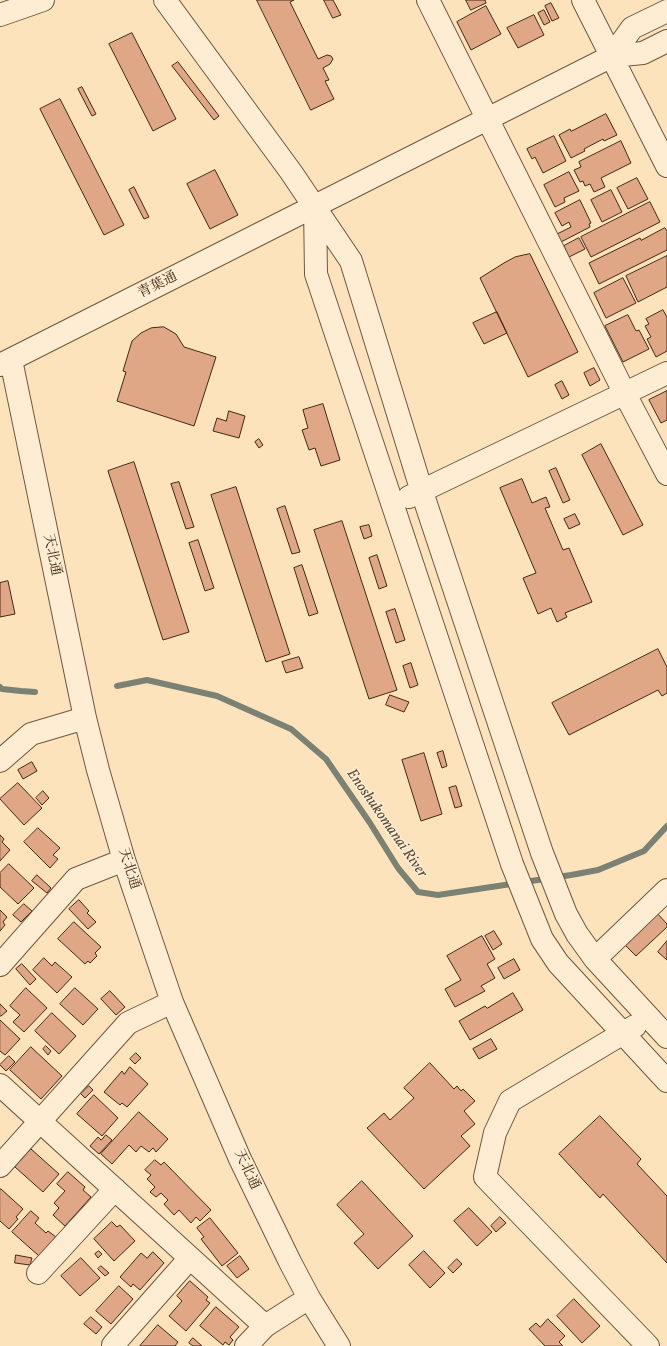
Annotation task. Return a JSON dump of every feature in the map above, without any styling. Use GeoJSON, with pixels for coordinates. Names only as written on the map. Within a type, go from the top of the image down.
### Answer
{"type":"FeatureCollection","features":[{"type":"Feature","properties":{"kind":"street"},"geometry":{"type":"LineString","coordinates":[[165,0],[314,206],[351,261],[422,492],[542,853],[559,898],[577,934],[595,959],[667,1037]]}},
{"type":"Feature","properties":{"kind":"street"},"geometry":{"type":"LineString","coordinates":[[428,0],[625,394],[667,474]]}},
{"type":"Feature","properties":{"kind":"street"},"geometry":{"type":"LineString","coordinates":[[583,0],[667,166]]}},
{"type":"Feature","properties":{"kind":"street"},"geometry":{"type":"LineString","coordinates":[[0,15],[40,1]]}},
{"type":"Feature","properties":{"kind":"street"},"geometry":{"type":"LineString","coordinates":[[612,56],[632,28],[667,11]]}},
{"type":"Feature","properties":{"kind":"street"},"geometry":{"type":"LineString","coordinates":[[612,56],[643,53],[667,41]]}},
{"type":"Feature","properties":{"kind":"street","name":"青葉通"},"geometry":{"type":"LineString","coordinates":[[5,362],[612,56]]}},
{"type":"Feature","properties":{"kind":"street"},"geometry":{"type":"LineString","coordinates":[[314,206],[316,274],[512,864],[530,911],[542,939],[558,963],[667,1081]]}},
{"type":"Feature","properties":{"kind":"street","name":"天北通"},"geometry":{"type":"LineString","coordinates":[[5,362],[98,770],[124,860],[172,1002],[240,1159],[309,1298],[339,1346]]}},
{"type":"Feature","properties":{"kind":"street"},"geometry":{"type":"LineString","coordinates":[[393,504],[422,492],[667,373]]}},
{"type":"Feature","properties":{"kind":"street"},"geometry":{"type":"LineString","coordinates":[[0,761],[31,734],[85,718]]}},
{"type":"Feature","properties":{"kind":"street"},"geometry":{"type":"LineString","coordinates":[[0,965],[76,879],[124,860]]}},
{"type":"Feature","properties":{"kind":"street"},"geometry":{"type":"LineString","coordinates":[[595,959],[667,890]]}},
{"type":"Feature","properties":{"kind":"street"},"geometry":{"type":"LineString","coordinates":[[0,1166],[128,1023],[172,1002]]}},
{"type":"Feature","properties":{"kind":"street"},"geometry":{"type":"LineString","coordinates":[[648,1346],[485,1177],[495,1133],[510,1101],[649,1018]]}},
{"type":"Feature","properties":{"kind":"street"},"geometry":{"type":"LineString","coordinates":[[0,1084],[265,1326]]}},
{"type":"Feature","properties":{"kind":"street"},"geometry":{"type":"LineString","coordinates":[[38,1274],[116,1189]]}},
{"type":"Feature","properties":{"kind":"street"},"geometry":{"type":"LineString","coordinates":[[113,1346],[190,1258]]}},
{"type":"Feature","properties":{"kind":"street"},"geometry":{"type":"LineString","coordinates":[[246,1346],[265,1326],[309,1298]]}},
{"type":"Feature","properties":{"kind":"building"},"geometry":{"type":"Polygon","coordinates":[[[257,0],[294,0],[290,2],[318,59],[327,55],[331,56],[333,59],[330,64],[323,68],[329,80],[325,81],[334,99],[311,110],[257,0]]]}},
{"type":"Feature","properties":{"kind":"building"},"geometry":{"type":"Polygon","coordinates":[[[324,0],[333,0],[341,15],[333,18],[324,0]]]}},
{"type":"Feature","properties":{"kind":"building"},"geometry":{"type":"Polygon","coordinates":[[[466,0],[485,0],[486,3],[471,10],[466,0]]]}},
{"type":"Feature","properties":{"kind":"building"},"geometry":{"type":"Polygon","coordinates":[[[551,3],[559,18],[552,21],[545,6],[551,3]]]}},
{"type":"Feature","properties":{"kind":"building"},"geometry":{"type":"Polygon","coordinates":[[[486,6],[501,34],[471,50],[457,22],[486,6]]]}},
{"type":"Feature","properties":{"kind":"building"},"geometry":{"type":"Polygon","coordinates":[[[544,10],[550,22],[544,25],[538,13],[544,10]]]}},
{"type":"Feature","properties":{"kind":"building"},"geometry":{"type":"Polygon","coordinates":[[[534,15],[544,35],[518,48],[507,28],[534,15]]]}},
{"type":"Feature","properties":{"kind":"building"},"geometry":{"type":"Polygon","coordinates":[[[132,33],[176,119],[153,131],[109,44],[132,33]]]}},
{"type":"Feature","properties":{"kind":"building"},"geometry":{"type":"Polygon","coordinates":[[[178,62],[219,116],[214,120],[172,66],[178,62]]]}},
{"type":"Feature","properties":{"kind":"building"},"geometry":{"type":"Polygon","coordinates":[[[82,87],[96,114],[92,116],[78,89],[82,87]]]}},
{"type":"Feature","properties":{"kind":"building"},"geometry":{"type":"Polygon","coordinates":[[[60,99],[124,225],[104,235],[40,109],[60,99]]]}},
{"type":"Feature","properties":{"kind":"building"},"geometry":{"type":"Polygon","coordinates":[[[606,114],[617,135],[604,141],[603,139],[571,158],[559,135],[570,129],[571,131],[606,114]]]}},
{"type":"Feature","properties":{"kind":"building"},"geometry":{"type":"Polygon","coordinates":[[[554,136],[566,161],[543,173],[535,157],[532,159],[527,149],[554,136]]]}},
{"type":"Feature","properties":{"kind":"building"},"geometry":{"type":"Polygon","coordinates":[[[621,141],[631,163],[601,178],[605,187],[594,192],[590,184],[585,186],[583,181],[580,182],[574,170],[581,167],[579,162],[621,141]]]}},
{"type":"Feature","properties":{"kind":"building"},"geometry":{"type":"Polygon","coordinates":[[[215,170],[238,215],[210,229],[187,184],[215,170]]]}},
{"type":"Feature","properties":{"kind":"building"},"geometry":{"type":"Polygon","coordinates":[[[569,172],[579,191],[564,198],[565,202],[555,207],[544,185],[569,172]]]}},
{"type":"Feature","properties":{"kind":"building"},"geometry":{"type":"Polygon","coordinates":[[[637,178],[648,199],[628,209],[617,188],[637,178]]]}},
{"type":"Feature","properties":{"kind":"building"},"geometry":{"type":"Polygon","coordinates":[[[134,187],[149,217],[144,219],[129,190],[134,187]]]}},
{"type":"Feature","properties":{"kind":"building"},"geometry":{"type":"Polygon","coordinates":[[[611,190],[622,212],[602,222],[591,200],[611,190]]]}},
{"type":"Feature","properties":{"kind":"building"},"geometry":{"type":"Polygon","coordinates":[[[580,200],[591,223],[589,224],[590,227],[561,242],[557,234],[571,227],[569,222],[562,226],[555,213],[580,200]]]}},
{"type":"Feature","properties":{"kind":"building"},"geometry":{"type":"Polygon","coordinates":[[[650,202],[660,222],[591,257],[581,237],[650,202]]]}},
{"type":"Feature","properties":{"kind":"building"},"geometry":{"type":"Polygon","coordinates":[[[665,228],[667,231],[667,250],[599,284],[589,263],[640,238],[641,240],[665,228]]]}},
{"type":"Feature","properties":{"kind":"building"},"geometry":{"type":"Polygon","coordinates":[[[579,238],[585,249],[569,257],[564,246],[579,238]]]}},
{"type":"Feature","properties":{"kind":"building"},"geometry":{"type":"Polygon","coordinates":[[[530,254],[578,352],[528,377],[480,278],[515,257],[530,254]]]}},
{"type":"Feature","properties":{"kind":"building"},"geometry":{"type":"Polygon","coordinates":[[[667,256],[667,287],[638,302],[626,276],[667,256]]]}},
{"type":"Feature","properties":{"kind":"building"},"geometry":{"type":"Polygon","coordinates":[[[623,278],[636,303],[606,318],[594,293],[623,278]]]}},
{"type":"Feature","properties":{"kind":"building"},"geometry":{"type":"Polygon","coordinates":[[[663,310],[667,317],[667,351],[656,357],[647,339],[651,337],[645,326],[649,324],[646,319],[663,310]]]}},
{"type":"Feature","properties":{"kind":"building"},"geometry":{"type":"Polygon","coordinates":[[[497,312],[507,333],[484,344],[473,323],[497,312]]]}},
{"type":"Feature","properties":{"kind":"building"},"geometry":{"type":"Polygon","coordinates":[[[628,315],[636,331],[639,330],[649,349],[623,362],[605,326],[628,315]]]}},
{"type":"Feature","properties":{"kind":"building"},"geometry":{"type":"Polygon","coordinates":[[[164,327],[176,334],[184,347],[216,357],[194,426],[117,401],[126,372],[123,371],[132,341],[141,333],[151,328],[164,327]]]}},
{"type":"Feature","properties":{"kind":"building"},"geometry":{"type":"Polygon","coordinates":[[[594,368],[600,380],[590,386],[584,373],[594,368]]]}},
{"type":"Feature","properties":{"kind":"building"},"geometry":{"type":"Polygon","coordinates":[[[562,381],[569,395],[562,399],[555,385],[562,381]]]}},
{"type":"Feature","properties":{"kind":"building"},"geometry":{"type":"Polygon","coordinates":[[[667,391],[667,420],[661,423],[649,400],[667,391]]]}},
{"type":"Feature","properties":{"kind":"building"},"geometry":{"type":"Polygon","coordinates":[[[323,404],[340,460],[321,466],[315,448],[309,450],[302,430],[308,428],[303,410],[323,404]]]}},
{"type":"Feature","properties":{"kind":"building"},"geometry":{"type":"Polygon","coordinates":[[[229,411],[245,416],[239,438],[213,431],[217,418],[226,421],[229,411]]]}},
{"type":"Feature","properties":{"kind":"building"},"geometry":{"type":"Polygon","coordinates":[[[259,439],[263,445],[259,448],[255,442],[259,439]]]}},
{"type":"Feature","properties":{"kind":"building"},"geometry":{"type":"Polygon","coordinates":[[[601,444],[643,525],[623,535],[582,455],[601,444]]]}},
{"type":"Feature","properties":{"kind":"building"},"geometry":{"type":"Polygon","coordinates":[[[134,462],[189,632],[163,640],[108,471],[134,462]]]}},
{"type":"Feature","properties":{"kind":"building"},"geometry":{"type":"Polygon","coordinates":[[[556,468],[570,500],[563,503],[549,471],[556,468]]]}},
{"type":"Feature","properties":{"kind":"building"},"geometry":{"type":"Polygon","coordinates":[[[522,479],[532,503],[546,497],[550,507],[545,508],[563,550],[569,548],[592,602],[565,613],[567,617],[557,622],[551,608],[538,614],[523,578],[536,573],[500,488],[522,479]]]}},
{"type":"Feature","properties":{"kind":"building"},"geometry":{"type":"Polygon","coordinates":[[[179,482],[194,527],[186,529],[171,484],[179,482]]]}},
{"type":"Feature","properties":{"kind":"building"},"geometry":{"type":"Polygon","coordinates":[[[236,487],[290,654],[266,662],[211,495],[236,487]]]}},
{"type":"Feature","properties":{"kind":"building"},"geometry":{"type":"Polygon","coordinates":[[[285,506],[300,552],[292,554],[277,509],[285,506]]]}},
{"type":"Feature","properties":{"kind":"building"},"geometry":{"type":"Polygon","coordinates":[[[575,514],[580,524],[569,529],[564,519],[575,514]]]}},
{"type":"Feature","properties":{"kind":"building"},"geometry":{"type":"Polygon","coordinates":[[[342,521],[397,690],[369,699],[314,530],[342,521]]]}},
{"type":"Feature","properties":{"kind":"building"},"geometry":{"type":"Polygon","coordinates":[[[369,525],[372,536],[364,539],[360,527],[369,525]]]}},
{"type":"Feature","properties":{"kind":"building"},"geometry":{"type":"Polygon","coordinates":[[[198,540],[214,588],[205,591],[189,543],[198,540]]]}},
{"type":"Feature","properties":{"kind":"building"},"geometry":{"type":"Polygon","coordinates":[[[377,555],[387,586],[379,589],[369,558],[377,555]]]}},
{"type":"Feature","properties":{"kind":"building"},"geometry":{"type":"Polygon","coordinates":[[[302,565],[318,613],[309,616],[294,568],[302,565]]]}},
{"type":"Feature","properties":{"kind":"building"},"geometry":{"type":"Polygon","coordinates":[[[8,581],[15,614],[0,617],[0,583],[8,581]]]}},
{"type":"Feature","properties":{"kind":"building"},"geometry":{"type":"Polygon","coordinates":[[[395,609],[405,640],[396,643],[386,612],[395,609]]]}},
{"type":"Feature","properties":{"kind":"building"},"geometry":{"type":"Polygon","coordinates":[[[658,649],[667,667],[667,693],[662,696],[658,690],[569,735],[552,703],[658,649]]]}},
{"type":"Feature","properties":{"kind":"building"},"geometry":{"type":"Polygon","coordinates":[[[299,657],[303,668],[286,673],[282,662],[299,657]]]}},
{"type":"Feature","properties":{"kind":"building"},"geometry":{"type":"Polygon","coordinates":[[[411,663],[418,685],[410,688],[403,666],[411,663]]]}},
{"type":"Feature","properties":{"kind":"building"},"geometry":{"type":"Polygon","coordinates":[[[390,695],[409,702],[404,712],[386,705],[390,695]]]}},
{"type":"Feature","properties":{"kind":"building"},"geometry":{"type":"Polygon","coordinates":[[[443,751],[447,766],[442,768],[437,753],[443,751]]]}},
{"type":"Feature","properties":{"kind":"building"},"geometry":{"type":"Polygon","coordinates":[[[424,753],[442,814],[421,821],[402,760],[424,753]]]}},
{"type":"Feature","properties":{"kind":"building"},"geometry":{"type":"Polygon","coordinates":[[[32,762],[37,771],[23,779],[18,770],[32,762]]]}},
{"type":"Feature","properties":{"kind":"building"},"geometry":{"type":"Polygon","coordinates":[[[18,783],[42,808],[24,825],[0,799],[18,783]]]}},
{"type":"Feature","properties":{"kind":"building"},"geometry":{"type":"Polygon","coordinates":[[[456,786],[462,806],[455,808],[449,788],[456,786]]]}},
{"type":"Feature","properties":{"kind":"building"},"geometry":{"type":"Polygon","coordinates":[[[43,791],[49,798],[42,805],[36,798],[43,791]]]}},
{"type":"Feature","properties":{"kind":"building"},"geometry":{"type":"Polygon","coordinates":[[[38,828],[60,848],[53,855],[58,859],[50,868],[24,842],[38,828]]]}},
{"type":"Feature","properties":{"kind":"building"},"geometry":{"type":"Polygon","coordinates":[[[0,835],[4,839],[2,842],[10,850],[0,861],[0,835]]]}},
{"type":"Feature","properties":{"kind":"building"},"geometry":{"type":"Polygon","coordinates":[[[9,864],[34,888],[18,904],[0,887],[0,873],[9,864]]]}},
{"type":"Feature","properties":{"kind":"building"},"geometry":{"type":"Polygon","coordinates":[[[37,875],[51,888],[47,893],[32,881],[37,875]]]}},
{"type":"Feature","properties":{"kind":"building"},"geometry":{"type":"Polygon","coordinates":[[[79,900],[89,911],[87,913],[96,922],[88,929],[69,909],[79,900]]]}},
{"type":"Feature","properties":{"kind":"building"},"geometry":{"type":"Polygon","coordinates":[[[24,904],[32,911],[21,922],[13,915],[24,904]]]}},
{"type":"Feature","properties":{"kind":"building"},"geometry":{"type":"Polygon","coordinates":[[[0,910],[7,917],[3,922],[5,925],[0,931],[0,910]]]}},
{"type":"Feature","properties":{"kind":"building"},"geometry":{"type":"Polygon","coordinates":[[[656,912],[667,924],[667,927],[636,956],[623,943],[656,912]]]}},
{"type":"Feature","properties":{"kind":"building"},"geometry":{"type":"Polygon","coordinates":[[[74,922],[101,947],[95,953],[97,956],[90,963],[88,961],[85,964],[58,939],[74,922]]]}},
{"type":"Feature","properties":{"kind":"building"},"geometry":{"type":"Polygon","coordinates":[[[494,931],[502,944],[493,950],[485,936],[494,931]]]}},
{"type":"Feature","properties":{"kind":"building"},"geometry":{"type":"Polygon","coordinates":[[[482,936],[495,959],[487,964],[495,978],[481,986],[485,991],[455,1007],[445,989],[461,980],[447,956],[482,936]]]}},
{"type":"Feature","properties":{"kind":"building"},"geometry":{"type":"Polygon","coordinates":[[[667,941],[667,960],[658,952],[667,941]]]}},
{"type":"Feature","properties":{"kind":"building"},"geometry":{"type":"Polygon","coordinates":[[[44,958],[52,966],[55,962],[72,977],[57,993],[33,970],[44,958]]]}},
{"type":"Feature","properties":{"kind":"building"},"geometry":{"type":"Polygon","coordinates":[[[514,959],[520,970],[504,979],[498,968],[514,959]]]}},
{"type":"Feature","properties":{"kind":"building"},"geometry":{"type":"Polygon","coordinates":[[[22,964],[36,979],[30,985],[16,969],[22,964]]]}},
{"type":"Feature","properties":{"kind":"building"},"geometry":{"type":"Polygon","coordinates":[[[26,988],[47,1008],[24,1032],[13,1022],[20,1015],[10,1006],[26,988]]]}},
{"type":"Feature","properties":{"kind":"building"},"geometry":{"type":"Polygon","coordinates":[[[75,988],[98,1009],[83,1025],[60,1004],[75,988]]]}},
{"type":"Feature","properties":{"kind":"building"},"geometry":{"type":"Polygon","coordinates":[[[110,991],[125,1007],[116,1015],[101,999],[110,991]]]}},
{"type":"Feature","properties":{"kind":"building"},"geometry":{"type":"Polygon","coordinates":[[[513,993],[523,1010],[470,1040],[459,1021],[485,1006],[487,1008],[513,993]]]}},
{"type":"Feature","properties":{"kind":"building"},"geometry":{"type":"Polygon","coordinates":[[[0,1004],[7,1011],[1,1016],[0,1016],[0,1004]]]}},
{"type":"Feature","properties":{"kind":"building"},"geometry":{"type":"Polygon","coordinates":[[[52,1013],[76,1036],[59,1054],[35,1031],[52,1013]]]}},
{"type":"Feature","properties":{"kind":"building"},"geometry":{"type":"Polygon","coordinates":[[[0,1020],[20,1039],[5,1055],[0,1051],[0,1020]]]}},
{"type":"Feature","properties":{"kind":"building"},"geometry":{"type":"Polygon","coordinates":[[[491,1039],[497,1049],[479,1059],[473,1049],[491,1039]]]}},
{"type":"Feature","properties":{"kind":"building"},"geometry":{"type":"Polygon","coordinates":[[[46,1046],[51,1051],[48,1055],[43,1049],[46,1046]]]}},
{"type":"Feature","properties":{"kind":"building"},"geometry":{"type":"Polygon","coordinates":[[[31,1047],[62,1076],[41,1099],[10,1070],[31,1047]]]}},
{"type":"Feature","properties":{"kind":"building"},"geometry":{"type":"Polygon","coordinates":[[[136,1053],[141,1058],[135,1064],[130,1059],[136,1053]]]}},
{"type":"Feature","properties":{"kind":"building"},"geometry":{"type":"Polygon","coordinates":[[[9,1056],[15,1062],[6,1071],[0,1065],[9,1056]]]}},
{"type":"Feature","properties":{"kind":"building"},"geometry":{"type":"Polygon","coordinates":[[[430,1063],[454,1089],[457,1086],[461,1091],[463,1089],[475,1101],[464,1111],[475,1124],[461,1136],[470,1146],[424,1189],[367,1128],[384,1113],[390,1120],[414,1098],[404,1088],[430,1063]]]}},
{"type":"Feature","properties":{"kind":"building"},"geometry":{"type":"Polygon","coordinates":[[[130,1067],[148,1084],[127,1107],[122,1103],[120,1105],[104,1092],[122,1071],[124,1074],[130,1067]]]}},
{"type":"Feature","properties":{"kind":"building"},"geometry":{"type":"Polygon","coordinates":[[[89,1086],[93,1090],[85,1098],[81,1094],[89,1086]]]}},
{"type":"Feature","properties":{"kind":"building"},"geometry":{"type":"Polygon","coordinates":[[[94,1095],[118,1118],[102,1136],[77,1114],[94,1095]]]}},
{"type":"Feature","properties":{"kind":"building"},"geometry":{"type":"Polygon","coordinates":[[[139,1112],[168,1139],[156,1152],[153,1148],[149,1152],[141,1146],[136,1152],[129,1145],[112,1164],[101,1154],[139,1112]]]}},
{"type":"Feature","properties":{"kind":"building"},"geometry":{"type":"Polygon","coordinates":[[[600,1116],[641,1159],[637,1164],[667,1196],[667,1263],[603,1194],[600,1198],[559,1154],[600,1116]]]}},
{"type":"Feature","properties":{"kind":"building"},"geometry":{"type":"Polygon","coordinates":[[[106,1135],[112,1140],[99,1154],[90,1146],[98,1137],[101,1140],[106,1135]]]}},
{"type":"Feature","properties":{"kind":"building"},"geometry":{"type":"Polygon","coordinates":[[[31,1149],[59,1174],[43,1192],[15,1167],[31,1149]]]}},
{"type":"Feature","properties":{"kind":"building"},"geometry":{"type":"Polygon","coordinates":[[[155,1160],[161,1165],[164,1162],[211,1210],[200,1221],[196,1217],[191,1223],[179,1210],[174,1215],[164,1204],[168,1200],[161,1193],[156,1197],[150,1192],[155,1187],[147,1179],[151,1175],[145,1170],[155,1160]]]}},
{"type":"Feature","properties":{"kind":"building"},"geometry":{"type":"Polygon","coordinates":[[[68,1172],[85,1187],[83,1190],[91,1197],[65,1226],[53,1215],[59,1208],[54,1203],[65,1191],[57,1184],[68,1172]]]}},
{"type":"Feature","properties":{"kind":"building"},"geometry":{"type":"Polygon","coordinates":[[[362,1181],[413,1236],[378,1269],[354,1243],[364,1234],[337,1205],[362,1181]]]}},
{"type":"Feature","properties":{"kind":"building"},"geometry":{"type":"Polygon","coordinates":[[[0,1189],[23,1209],[16,1217],[18,1219],[9,1229],[0,1221],[0,1189]]]}},
{"type":"Feature","properties":{"kind":"building"},"geometry":{"type":"Polygon","coordinates":[[[469,1208],[492,1232],[477,1246],[454,1221],[469,1208]]]}},
{"type":"Feature","properties":{"kind":"building"},"geometry":{"type":"Polygon","coordinates":[[[31,1211],[39,1218],[35,1223],[46,1233],[48,1231],[56,1237],[39,1256],[12,1232],[31,1211]]]}},
{"type":"Feature","properties":{"kind":"building"},"geometry":{"type":"Polygon","coordinates":[[[500,1217],[506,1223],[496,1232],[491,1226],[500,1217]]]}},
{"type":"Feature","properties":{"kind":"building"},"geometry":{"type":"Polygon","coordinates":[[[210,1218],[238,1253],[222,1266],[201,1239],[204,1237],[197,1228],[210,1218]]]}},
{"type":"Feature","properties":{"kind":"building"},"geometry":{"type":"Polygon","coordinates":[[[112,1222],[117,1227],[120,1225],[135,1241],[114,1261],[94,1239],[112,1222]]]}},
{"type":"Feature","properties":{"kind":"building"},"geometry":{"type":"Polygon","coordinates":[[[99,1251],[102,1254],[98,1258],[95,1254],[99,1251]]]}},
{"type":"Feature","properties":{"kind":"building"},"geometry":{"type":"Polygon","coordinates":[[[424,1251],[445,1273],[430,1288],[409,1265],[424,1251]]]}},
{"type":"Feature","properties":{"kind":"building"},"geometry":{"type":"Polygon","coordinates":[[[153,1252],[164,1263],[140,1290],[133,1284],[131,1287],[120,1277],[141,1253],[147,1258],[153,1252]]]}},
{"type":"Feature","properties":{"kind":"building"},"geometry":{"type":"Polygon","coordinates":[[[16,1255],[32,1258],[30,1265],[15,1263],[16,1255]]]}},
{"type":"Feature","properties":{"kind":"building"},"geometry":{"type":"Polygon","coordinates":[[[240,1256],[249,1269],[237,1278],[227,1266],[240,1256]]]}},
{"type":"Feature","properties":{"kind":"building"},"geometry":{"type":"Polygon","coordinates":[[[81,1258],[100,1278],[80,1296],[61,1276],[81,1258]]]}},
{"type":"Feature","properties":{"kind":"building"},"geometry":{"type":"Polygon","coordinates":[[[457,1259],[462,1264],[453,1273],[448,1268],[457,1259]]]}},
{"type":"Feature","properties":{"kind":"building"},"geometry":{"type":"Polygon","coordinates":[[[101,1266],[109,1273],[105,1276],[98,1269],[101,1266]]]}},
{"type":"Feature","properties":{"kind":"building"},"geometry":{"type":"Polygon","coordinates":[[[190,1281],[208,1297],[206,1300],[210,1303],[186,1331],[169,1316],[182,1301],[177,1296],[190,1281]]]}},
{"type":"Feature","properties":{"kind":"building"},"geometry":{"type":"Polygon","coordinates":[[[119,1286],[133,1299],[111,1324],[96,1311],[119,1286]]]}},
{"type":"Feature","properties":{"kind":"building"},"geometry":{"type":"Polygon","coordinates":[[[574,1299],[600,1326],[582,1343],[557,1316],[574,1299]]]}},
{"type":"Feature","properties":{"kind":"building"},"geometry":{"type":"Polygon","coordinates":[[[216,1307],[239,1327],[230,1337],[233,1340],[229,1345],[225,1342],[223,1345],[200,1326],[216,1307]]]}},
{"type":"Feature","properties":{"kind":"building"},"geometry":{"type":"Polygon","coordinates":[[[91,1317],[102,1327],[96,1334],[84,1324],[91,1317]]]}},
{"type":"Feature","properties":{"kind":"building"},"geometry":{"type":"Polygon","coordinates":[[[548,1319],[565,1336],[559,1342],[563,1346],[545,1346],[529,1329],[536,1323],[540,1327],[548,1319]]]}},
{"type":"Feature","properties":{"kind":"building"},"geometry":{"type":"Polygon","coordinates":[[[158,1325],[178,1342],[175,1346],[140,1346],[158,1325]]]}},
{"type":"Feature","properties":{"kind":"building"},"geometry":{"type":"Polygon","coordinates":[[[193,1338],[202,1346],[193,1346],[189,1343],[193,1338]]]}},
{"type":"Feature","properties":{"kind":"waterway","name":"Enoshukomanai River"},"geometry":{"type":"LineString","coordinates":[[117,686],[147,680],[217,696],[291,729],[326,759],[370,823],[398,868],[418,892],[438,895],[598,870],[644,851],[667,826]]}},
{"type":"Feature","properties":{"kind":"waterway","name":"Enoshukomanai River"},"geometry":{"type":"LineString","coordinates":[[0,687],[2,689],[35,692]]}}]}
